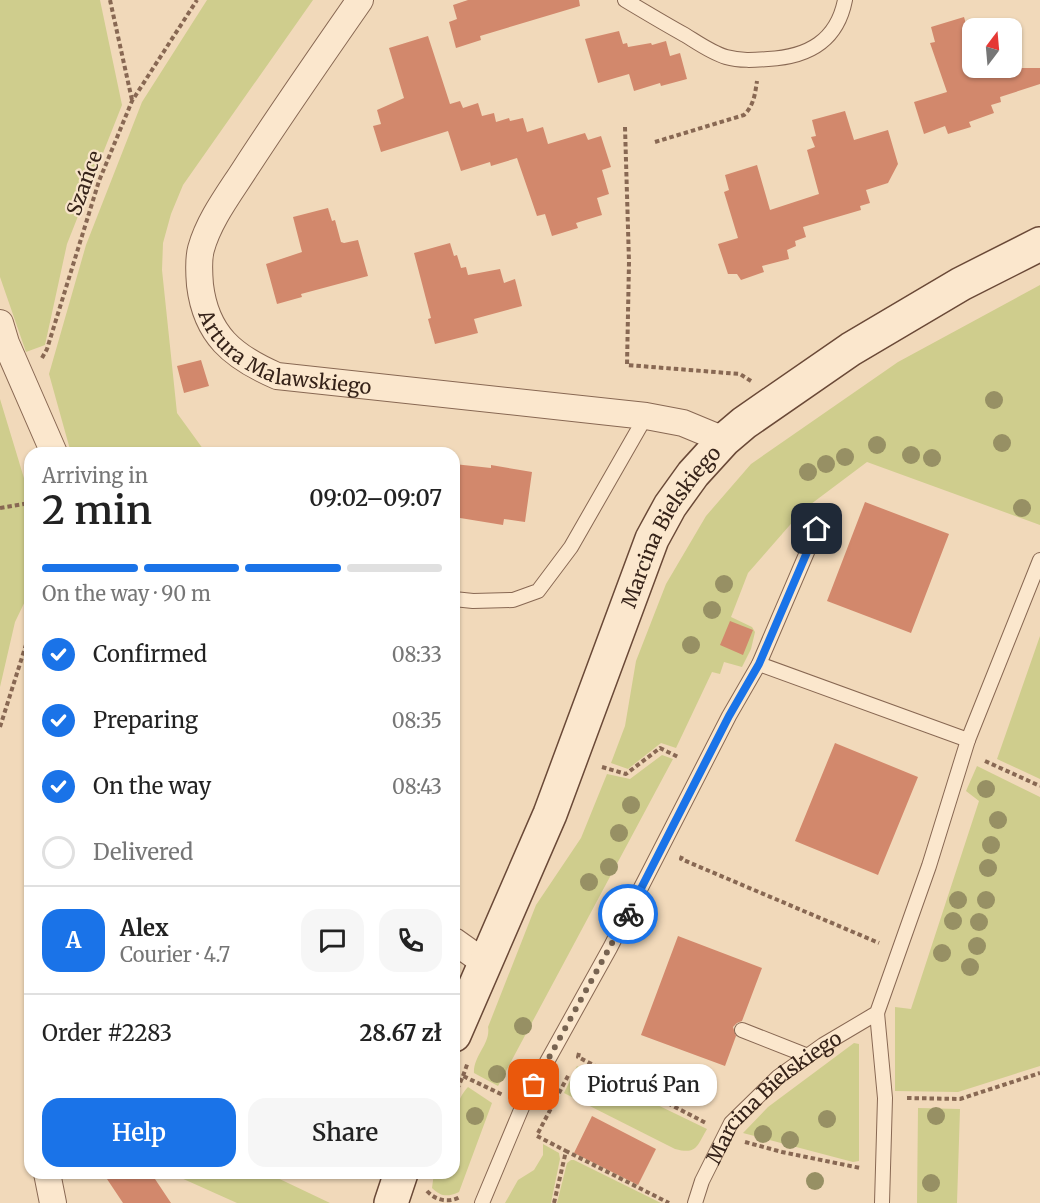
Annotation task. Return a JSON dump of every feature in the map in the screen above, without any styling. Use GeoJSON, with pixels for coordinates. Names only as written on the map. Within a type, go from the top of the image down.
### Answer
{"type":"FeatureCollection","features":[{"type":"Feature","properties":{"kind":"street","name":"Artura Malawskiego"},"geometry":{"type":"LineString","coordinates":[[360,0],[264,140],[210,226],[201,249],[199,272],[208,318],[218,336],[236,354],[255,367],[277,376],[646,416],[683,423],[724,440]]}},
{"type":"Feature","properties":{"kind":"street","name":"Marcina Bielskiego"},"geometry":{"type":"LineString","coordinates":[[460,1021],[550,814],[652,539],[670,506],[693,474],[724,440],[744,423],[851,350],[951,290],[1040,244]]}},
{"type":"Feature","properties":{"kind":"street"},"geometry":{"type":"LineString","coordinates":[[0,323],[51,447]]}},
{"type":"Feature","properties":{"kind":"street"},"geometry":{"type":"LineString","coordinates":[[460,944],[485,963]]}},
{"type":"Feature","properties":{"kind":"street"},"geometry":{"type":"LineString","coordinates":[[47,1179],[53,1203]]}},
{"type":"Feature","properties":{"kind":"lane"},"geometry":{"type":"LineString","coordinates":[[625,0],[725,57],[744,60],[760,60],[804,53],[826,39],[842,14],[845,0]]}},
{"type":"Feature","properties":{"kind":"lane"},"geometry":{"type":"LineString","coordinates":[[460,600],[513,600],[538,591],[571,547],[646,416]]}},
{"type":"Feature","properties":{"kind":"lane"},"geometry":{"type":"LineString","coordinates":[[482,1202],[523,1105],[626,918],[729,716],[759,664],[817,529]]}},
{"type":"Feature","properties":{"kind":"lane"},"geometry":{"type":"LineString","coordinates":[[882,1203],[885,1098],[877,1013],[929,866],[966,746],[1040,560]]}},
{"type":"Feature","properties":{"kind":"lane"},"geometry":{"type":"LineString","coordinates":[[759,664],[966,746]]}},
{"type":"Feature","properties":{"kind":"lane","name":"Marcina Bielskiego"},"geometry":{"type":"LineString","coordinates":[[695,1203],[702,1181],[731,1123],[778,1077],[877,1013]]}},
{"type":"Feature","properties":{"kind":"lane"},"geometry":{"type":"LineString","coordinates":[[742,1030],[808,1056]]}},
{"type":"Feature","properties":{"kind":"path"},"geometry":{"type":"LineString","coordinates":[[110,0],[132,101]]}},
{"type":"Feature","properties":{"kind":"path","name":"Szańce"},"geometry":{"type":"LineString","coordinates":[[25,387],[47,349],[99,181],[132,101],[197,0]]}},
{"type":"Feature","properties":{"kind":"path"},"geometry":{"type":"LineString","coordinates":[[655,142],[744,115],[750,109],[754,98],[760,60]]}},
{"type":"Feature","properties":{"kind":"path"},"geometry":{"type":"LineString","coordinates":[[625,127],[628,262],[627,365],[740,374],[757,386],[771,405]]}},
{"type":"Feature","properties":{"kind":"path"},"geometry":{"type":"LineString","coordinates":[[0,508],[24,504]]}},
{"type":"Feature","properties":{"kind":"path"},"geometry":{"type":"LineString","coordinates":[[0,727],[24,651]]}},
{"type":"Feature","properties":{"kind":"path"},"geometry":{"type":"LineString","coordinates":[[966,746],[1040,786]]}},
{"type":"Feature","properties":{"kind":"path"},"geometry":{"type":"LineString","coordinates":[[602,767],[626,774],[660,748],[678,756]]}},
{"type":"Feature","properties":{"kind":"path"},"geometry":{"type":"LineString","coordinates":[[676,869],[687,849]]}},
{"type":"Feature","properties":{"kind":"path"},"geometry":{"type":"LineString","coordinates":[[681,859],[886,946]]}},
{"type":"Feature","properties":{"kind":"path"},"geometry":{"type":"LineString","coordinates":[[583,1047],[578,1057],[744,1142],[884,1173]]}},
{"type":"Feature","properties":{"kind":"path"},"geometry":{"type":"LineString","coordinates":[[914,1098],[960,1098],[1040,1073]]}},
{"type":"Feature","properties":{"kind":"path"},"geometry":{"type":"LineString","coordinates":[[460,1083],[463,1076],[546,1116]]}},
{"type":"Feature","properties":{"kind":"path"},"geometry":{"type":"LineString","coordinates":[[537,1136],[669,1203]]}},
{"type":"Feature","properties":{"kind":"path"},"geometry":{"type":"LineString","coordinates":[[554,1203],[566,1151]]}},
{"type":"Feature","properties":{"kind":"path"},"geometry":{"type":"LineString","coordinates":[[400,1193],[440,1200],[457,1199],[464,1193],[482,1202]]}},
{"type":"Feature","properties":{"kind":"shaded area"},"geometry":{"type":"Polygon","coordinates":[[[0,0],[100,0],[122,105],[67,244],[45,345],[26,352],[0,277],[0,0]]]}},
{"type":"Feature","properties":{"kind":"shaded area"},"geometry":{"type":"Polygon","coordinates":[[[207,0],[313,0],[183,185],[171,214],[163,243],[162,270],[177,413],[202,447],[69,447],[49,374],[86,245],[142,102],[207,0]]]}},
{"type":"Feature","properties":{"kind":"shaded area"},"geometry":{"type":"Polygon","coordinates":[[[1040,285],[1040,525],[867,462],[803,510],[748,573],[731,617],[752,627],[755,632],[751,649],[742,667],[724,662],[720,674],[712,672],[676,748],[661,743],[628,769],[611,763],[625,726],[636,661],[666,584],[706,516],[751,464],[898,362],[1040,285]]]}},
{"type":"Feature","properties":{"kind":"shaded area"},"geometry":{"type":"Polygon","coordinates":[[[0,399],[24,478],[24,603],[15,622],[0,687],[0,399]]]}},
{"type":"Feature","properties":{"kind":"shaded area"},"geometry":{"type":"Polygon","coordinates":[[[1040,636],[1040,779],[997,759],[1040,636]]]}},
{"type":"Feature","properties":{"kind":"shaded area"},"geometry":{"type":"Polygon","coordinates":[[[662,755],[673,759],[498,1086],[474,1073],[476,1061],[487,1039],[488,1027],[536,905],[581,838],[607,774],[630,779],[662,755]]]}},
{"type":"Feature","properties":{"kind":"shaded area"},"geometry":{"type":"Polygon","coordinates":[[[977,766],[1040,797],[1040,1066],[958,1092],[895,1091],[895,1007],[911,1009],[979,801],[966,791],[977,766]]]}},
{"type":"Feature","properties":{"kind":"shaded area"},"geometry":{"type":"Polygon","coordinates":[[[854,1043],[859,1044],[859,1161],[853,1162],[743,1133],[768,1107],[854,1043]]]}},
{"type":"Feature","properties":{"kind":"shaded area"},"geometry":{"type":"Polygon","coordinates":[[[577,1066],[707,1129],[696,1148],[688,1151],[675,1149],[564,1093],[577,1066]]]}},
{"type":"Feature","properties":{"kind":"shaded area"},"geometry":{"type":"Polygon","coordinates":[[[468,1087],[492,1103],[459,1192],[442,1195],[432,1188],[433,1179],[460,1179],[460,1100],[468,1087]]]}},
{"type":"Feature","properties":{"kind":"shaded area"},"geometry":{"type":"Polygon","coordinates":[[[918,1108],[960,1109],[957,1203],[917,1203],[918,1108]]]}},
{"type":"Feature","properties":{"kind":"shaded area"},"geometry":{"type":"Polygon","coordinates":[[[543,1144],[559,1153],[560,1159],[551,1203],[505,1203],[518,1180],[534,1170],[543,1155],[543,1144]]]}},
{"type":"Feature","properties":{"kind":"shaded area"},"geometry":{"type":"Polygon","coordinates":[[[571,1160],[661,1203],[557,1203],[567,1163],[571,1160]]]}},
{"type":"Feature","properties":{"kind":"shaded area"},"geometry":{"type":"Polygon","coordinates":[[[183,1179],[280,1179],[330,1203],[237,1203],[183,1179]]]}},
{"type":"Feature","properties":{"kind":"building"},"geometry":{"type":"Polygon","coordinates":[[[468,0],[579,0],[580,6],[480,36],[481,40],[456,48],[449,22],[457,19],[453,5],[468,0]]]}},
{"type":"Feature","properties":{"kind":"building"},"geometry":{"type":"Polygon","coordinates":[[[964,17],[962,18],[962,78],[1022,78],[1022,68],[1040,68],[1040,84],[1000,97],[1001,102],[991,105],[994,113],[969,122],[971,127],[948,134],[945,126],[924,134],[914,102],[947,92],[930,43],[935,42],[931,27],[964,17]]]}},
{"type":"Feature","properties":{"kind":"building"},"geometry":{"type":"Polygon","coordinates":[[[619,31],[623,44],[627,43],[628,47],[666,41],[670,56],[680,53],[687,79],[661,86],[660,83],[634,91],[629,74],[598,83],[585,39],[619,31]]]}},
{"type":"Feature","properties":{"kind":"building"},"geometry":{"type":"Polygon","coordinates":[[[428,36],[450,104],[460,101],[463,108],[478,103],[482,116],[494,113],[496,122],[509,118],[510,121],[523,118],[527,132],[543,127],[548,144],[585,133],[588,140],[601,136],[611,167],[602,170],[609,194],[597,198],[602,215],[576,223],[578,228],[552,236],[545,214],[537,216],[517,158],[491,166],[490,162],[461,171],[448,131],[381,152],[373,126],[381,124],[377,110],[404,98],[389,48],[428,36]]]}},
{"type":"Feature","properties":{"kind":"building"},"geometry":{"type":"Polygon","coordinates":[[[845,111],[854,140],[888,130],[898,164],[888,183],[866,190],[870,203],[860,206],[861,210],[803,227],[806,237],[795,241],[796,246],[787,250],[789,259],[762,266],[764,272],[741,280],[737,274],[728,274],[718,244],[738,238],[724,192],[729,190],[725,175],[757,165],[770,210],[819,194],[807,150],[815,147],[811,137],[816,136],[812,120],[845,111]]]}},
{"type":"Feature","properties":{"kind":"building"},"geometry":{"type":"Polygon","coordinates":[[[328,208],[332,221],[335,220],[341,242],[358,240],[368,276],[301,294],[302,297],[277,304],[266,264],[302,252],[293,217],[328,208]]]}},
{"type":"Feature","properties":{"kind":"building"},"geometry":{"type":"Polygon","coordinates":[[[450,243],[454,256],[457,255],[461,268],[466,267],[468,275],[500,269],[504,283],[515,279],[522,306],[474,319],[478,333],[435,344],[428,319],[431,318],[414,253],[450,243]]]}},
{"type":"Feature","properties":{"kind":"building"},"geometry":{"type":"Polygon","coordinates":[[[201,360],[209,386],[184,393],[177,366],[201,360]]]}},
{"type":"Feature","properties":{"kind":"building"},"geometry":{"type":"Polygon","coordinates":[[[460,465],[491,468],[491,465],[532,472],[525,522],[504,519],[503,525],[460,518],[460,465]]]}},
{"type":"Feature","properties":{"kind":"building"},"geometry":{"type":"Polygon","coordinates":[[[865,502],[949,534],[911,633],[827,601],[865,502]]]}},
{"type":"Feature","properties":{"kind":"building"},"geometry":{"type":"Polygon","coordinates":[[[730,621],[753,630],[743,655],[720,645],[730,621]]]}},
{"type":"Feature","properties":{"kind":"building"},"geometry":{"type":"Polygon","coordinates":[[[835,743],[918,777],[878,875],[795,841],[835,743]]]}},
{"type":"Feature","properties":{"kind":"building"},"geometry":{"type":"Polygon","coordinates":[[[678,936],[762,968],[742,1021],[733,1027],[736,1036],[725,1066],[641,1035],[678,936]]]}},
{"type":"Feature","properties":{"kind":"building"},"geometry":{"type":"Polygon","coordinates":[[[592,1116],[656,1149],[638,1185],[574,1153],[592,1116]]]}},
{"type":"Feature","properties":{"kind":"building"},"geometry":{"type":"Polygon","coordinates":[[[107,1179],[155,1179],[171,1203],[123,1203],[107,1179]]]}},
{"type":"Feature","properties":{"kind":"way so far"},"geometry":{"type":"LineString","coordinates":[[534,1085],[628,914]]}},
{"type":"Feature","properties":{"kind":"place","name":"Piotruś Pan"},"geometry":{"type":"Point","coordinates":[534,1085]}},
{"type":"Feature","properties":{"kind":"route"},"geometry":{"type":"LineString","coordinates":[[628,914],[729,716],[759,664],[817,529]]}}]}
